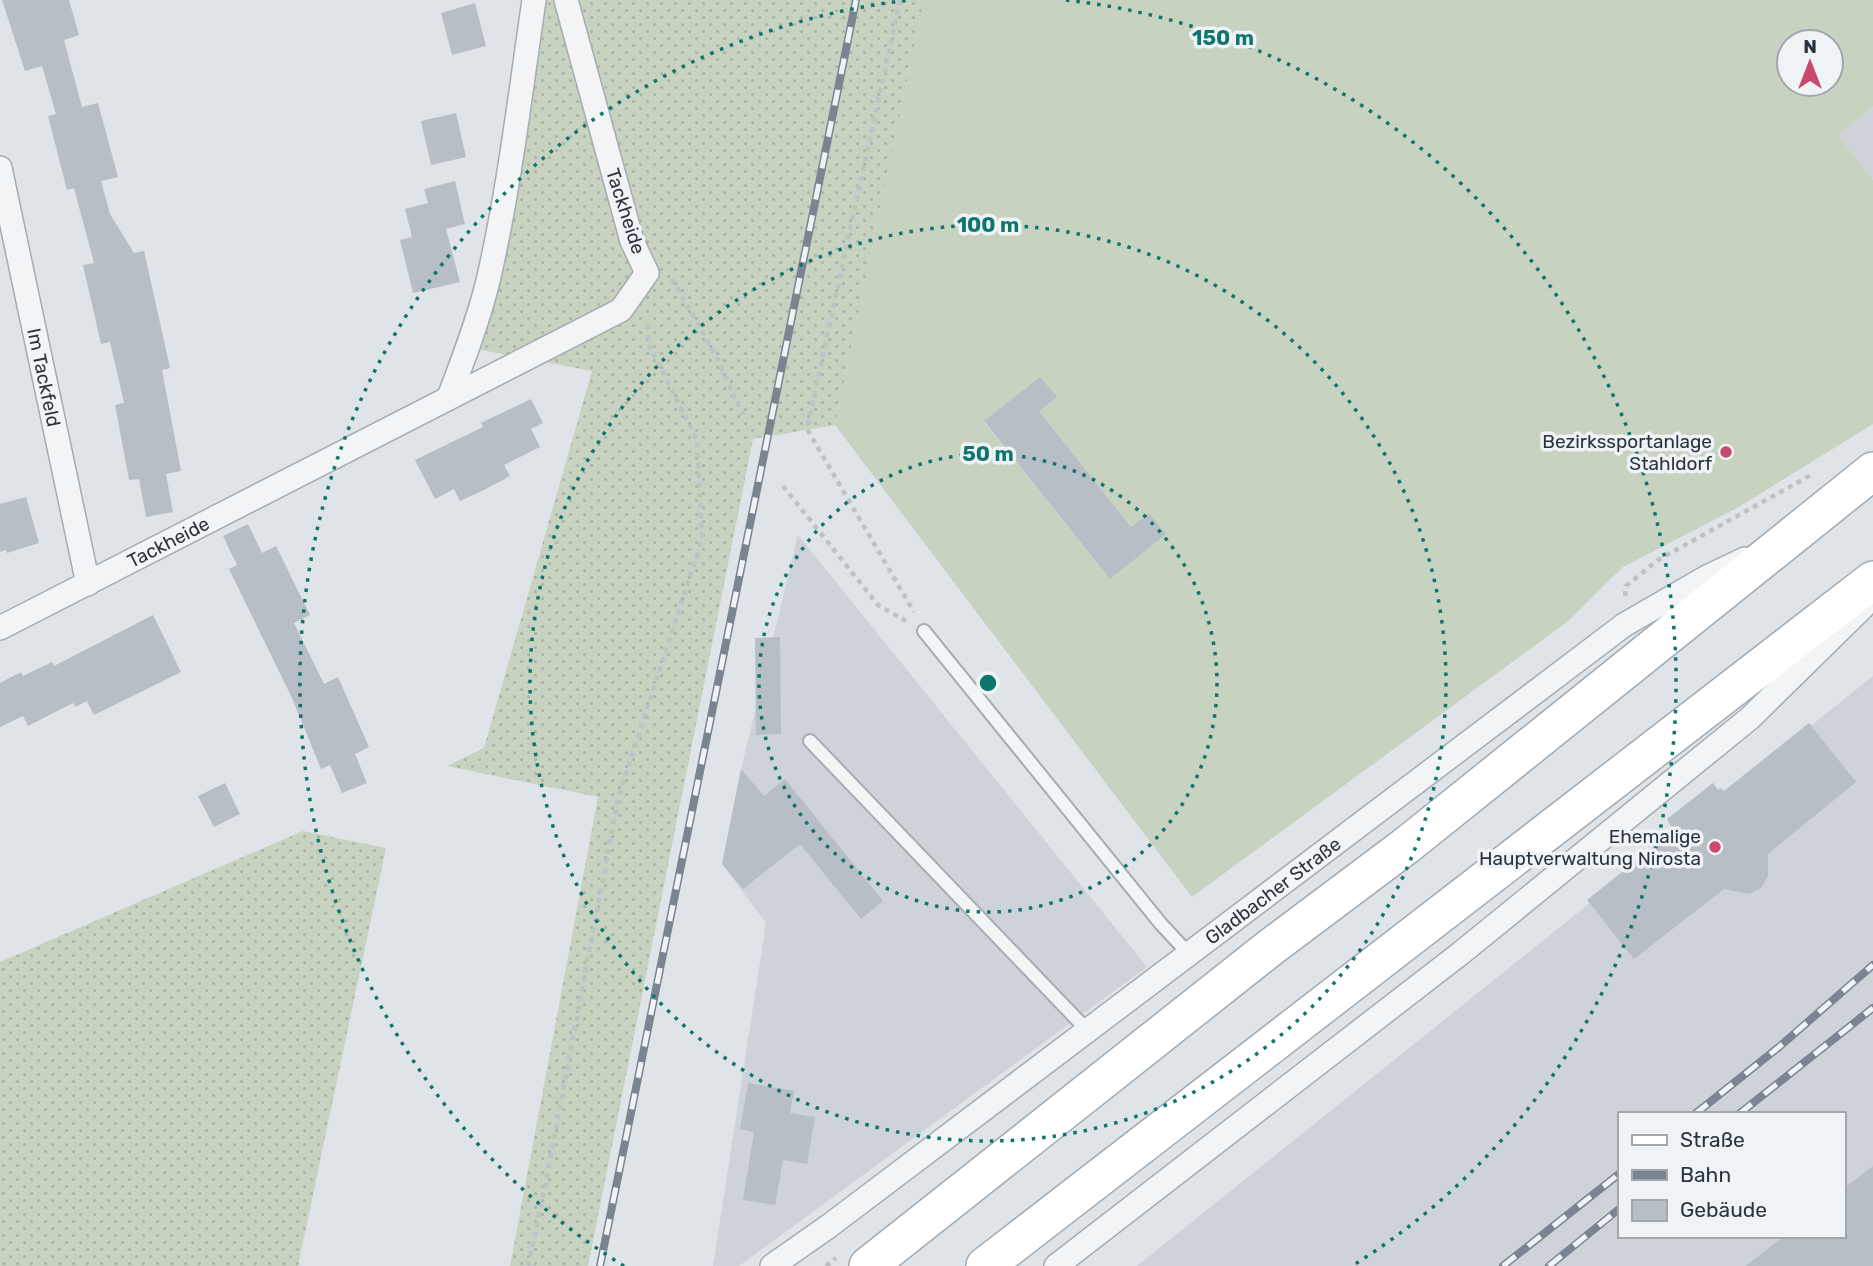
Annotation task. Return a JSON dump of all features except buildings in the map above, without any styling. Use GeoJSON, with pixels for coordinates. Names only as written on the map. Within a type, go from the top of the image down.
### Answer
{"type":"FeatureCollection","features":[{"type":"Feature","properties":{"kind":"main road","name":"Gladbacher Straße"},"geometry":{"type":"LineString","coordinates":[[868,1266],[1271,947],[1407,845],[1873,471]]}},
{"type":"Feature","properties":{"kind":"main road"},"geometry":{"type":"LineString","coordinates":[[985,1266],[1873,580]]}},
{"type":"Feature","properties":{"kind":"street"},"geometry":{"type":"LineString","coordinates":[[449,397],[475,327],[487,284],[534,0]]}},
{"type":"Feature","properties":{"kind":"street","name":"Tackheide"},"geometry":{"type":"LineString","coordinates":[[0,628],[621,310],[648,273],[632,241],[566,0]]}},
{"type":"Feature","properties":{"kind":"street","name":"Im Tackfeld"},"geometry":{"type":"LineString","coordinates":[[0,168],[88,584]]}},
{"type":"Feature","properties":{"kind":"street","name":"Gladbacher Straße"},"geometry":{"type":"LineString","coordinates":[[772,1266],[829,1227],[1624,625],[1707,577],[1788,538]]}},
{"type":"Feature","properties":{"kind":"street"},"geometry":{"type":"LineString","coordinates":[[1056,1266],[1461,953],[1749,718],[1873,597]]}},
{"type":"Feature","properties":{"kind":"lane"},"geometry":{"type":"LineString","coordinates":[[925,631],[1189,954]]}},
{"type":"Feature","properties":{"kind":"lane"},"geometry":{"type":"LineString","coordinates":[[810,741],[1088,1031]]}},
{"type":"Feature","properties":{"kind":"path"},"geometry":{"type":"LineString","coordinates":[[900,0],[807,429],[925,631]]}},
{"type":"Feature","properties":{"kind":"path"},"geometry":{"type":"LineString","coordinates":[[527,1266],[618,799],[702,538],[697,440],[648,343],[648,273],[661,260],[715,354],[743,415]]}},
{"type":"Feature","properties":{"kind":"path"},"geometry":{"type":"LineString","coordinates":[[1624,625],[1626,586],[1658,560],[1816,472]]}},
{"type":"Feature","properties":{"kind":"path"},"geometry":{"type":"LineString","coordinates":[[783,486],[878,605],[925,631]]}},
{"type":"Feature","properties":{"kind":"shaded area"},"geometry":{"type":"Polygon","coordinates":[[[1873,107],[1873,180],[1838,135],[1873,107]]]}},
{"type":"Feature","properties":{"kind":"shaded area"},"geometry":{"type":"Polygon","coordinates":[[[798,535],[1147,967],[739,1266],[713,1266],[766,923],[722,864],[741,769],[798,535]]]}},
{"type":"Feature","properties":{"kind":"shaded area"},"geometry":{"type":"Polygon","coordinates":[[[1873,676],[1873,1266],[1137,1266],[1873,676]]]}},
{"type":"Feature","properties":{"kind":"green space"},"geometry":{"type":"Polygon","coordinates":[[[544,0],[924,0],[835,425],[753,439],[588,1266],[510,1266],[598,797],[447,766],[484,748],[592,371],[466,347],[544,0]]]}},
{"type":"Feature","properties":{"kind":"green space"},"geometry":{"type":"Polygon","coordinates":[[[924,0],[1873,0],[1873,107],[1838,135],[1873,180],[1873,424],[1737,508],[1623,567],[1567,622],[1192,897],[835,425],[924,0]],[[1040,377],[984,422],[1110,579],[1131,527],[1039,411],[1056,397],[1040,377]]]}},
{"type":"Feature","properties":{"kind":"green space"},"geometry":{"type":"Polygon","coordinates":[[[303,831],[386,848],[298,1266],[0,1266],[0,962],[303,831]]]}},
{"type":"Feature","properties":{"kind":"railway"},"geometry":{"type":"LineString","coordinates":[[600,1266],[856,0]]}},
{"type":"Feature","properties":{"kind":"railway"},"geometry":{"type":"LineString","coordinates":[[1698,1112],[1779,1047],[1873,965]]}},
{"type":"Feature","properties":{"kind":"railway"},"geometry":{"type":"LineString","coordinates":[[1742,1112],[1873,1008]]}},
{"type":"Feature","properties":{"kind":"railway"},"geometry":{"type":"LineString","coordinates":[[1503,1266],[1618,1175]]}},
{"type":"Feature","properties":{"kind":"railway"},"geometry":{"type":"LineString","coordinates":[[1549,1266],[1618,1210]]}},
{"type":"Feature","properties":{"kind":"place","name":"Bezirkssportanlage Stahldorf"},"geometry":{"type":"Point","coordinates":[1726,452]}},
{"type":"Feature","properties":{"kind":"place","name":"Ehemalige Hauptverwaltung Nirosta"},"geometry":{"type":"Point","coordinates":[1715,847]}}]}
